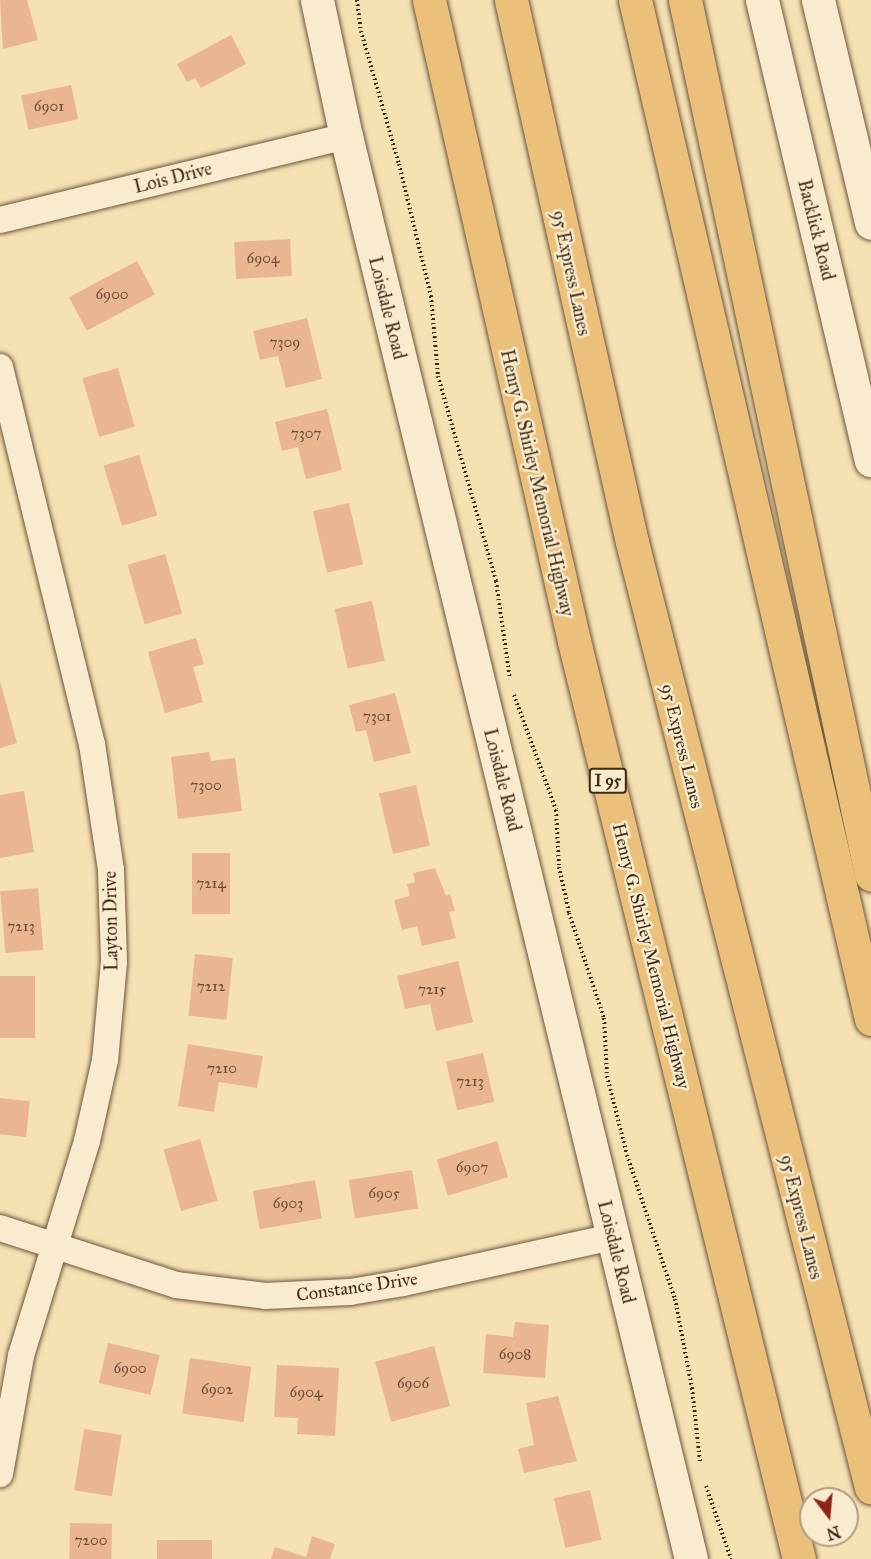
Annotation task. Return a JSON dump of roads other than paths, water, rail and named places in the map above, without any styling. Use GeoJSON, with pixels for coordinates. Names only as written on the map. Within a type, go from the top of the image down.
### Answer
{"type":"FeatureCollection","features":[{"type":"Feature","properties":{"kind":"highway","name":"Henry G. Shirley Memorial Highway"},"geometry":{"type":"LineString","coordinates":[[429,0],[574,641],[799,1559]]}},
{"type":"Feature","properties":{"kind":"highway","name":"95 Express Lanes"},"geometry":{"type":"LineString","coordinates":[[511,0],[632,542],[871,1487]]}},
{"type":"Feature","properties":{"kind":"highway"},"geometry":{"type":"LineString","coordinates":[[619,0],[654,87]]}},
{"type":"Feature","properties":{"kind":"highway"},"geometry":{"type":"LineString","coordinates":[[635,0],[871,1019]]}},
{"type":"Feature","properties":{"kind":"highway"},"geometry":{"type":"LineString","coordinates":[[685,0],[871,874]]}},
{"type":"Feature","properties":{"kind":"main road","name":"Loisdale Road"},"geometry":{"type":"LineString","coordinates":[[317,0],[346,136],[691,1559]]}},
{"type":"Feature","properties":{"kind":"main road","name":"Backlick Road"},"geometry":{"type":"LineString","coordinates":[[762,0],[871,460]]}},
{"type":"Feature","properties":{"kind":"main road"},"geometry":{"type":"LineString","coordinates":[[818,0],[871,223]]}},
{"type":"Feature","properties":{"kind":"street","name":"Lois Drive"},"geometry":{"type":"LineString","coordinates":[[0,220],[346,136]]}},
{"type":"Feature","properties":{"kind":"street","name":"Layton Drive"},"geometry":{"type":"LineString","coordinates":[[0,367],[92,744],[111,870],[114,962],[105,1060],[87,1141],[21,1356],[0,1474]]}},
{"type":"Feature","properties":{"kind":"street","name":"Constance Drive"},"geometry":{"type":"LineString","coordinates":[[0,1228],[176,1285],[236,1295],[296,1296],[403,1283],[612,1237]]}}]}
